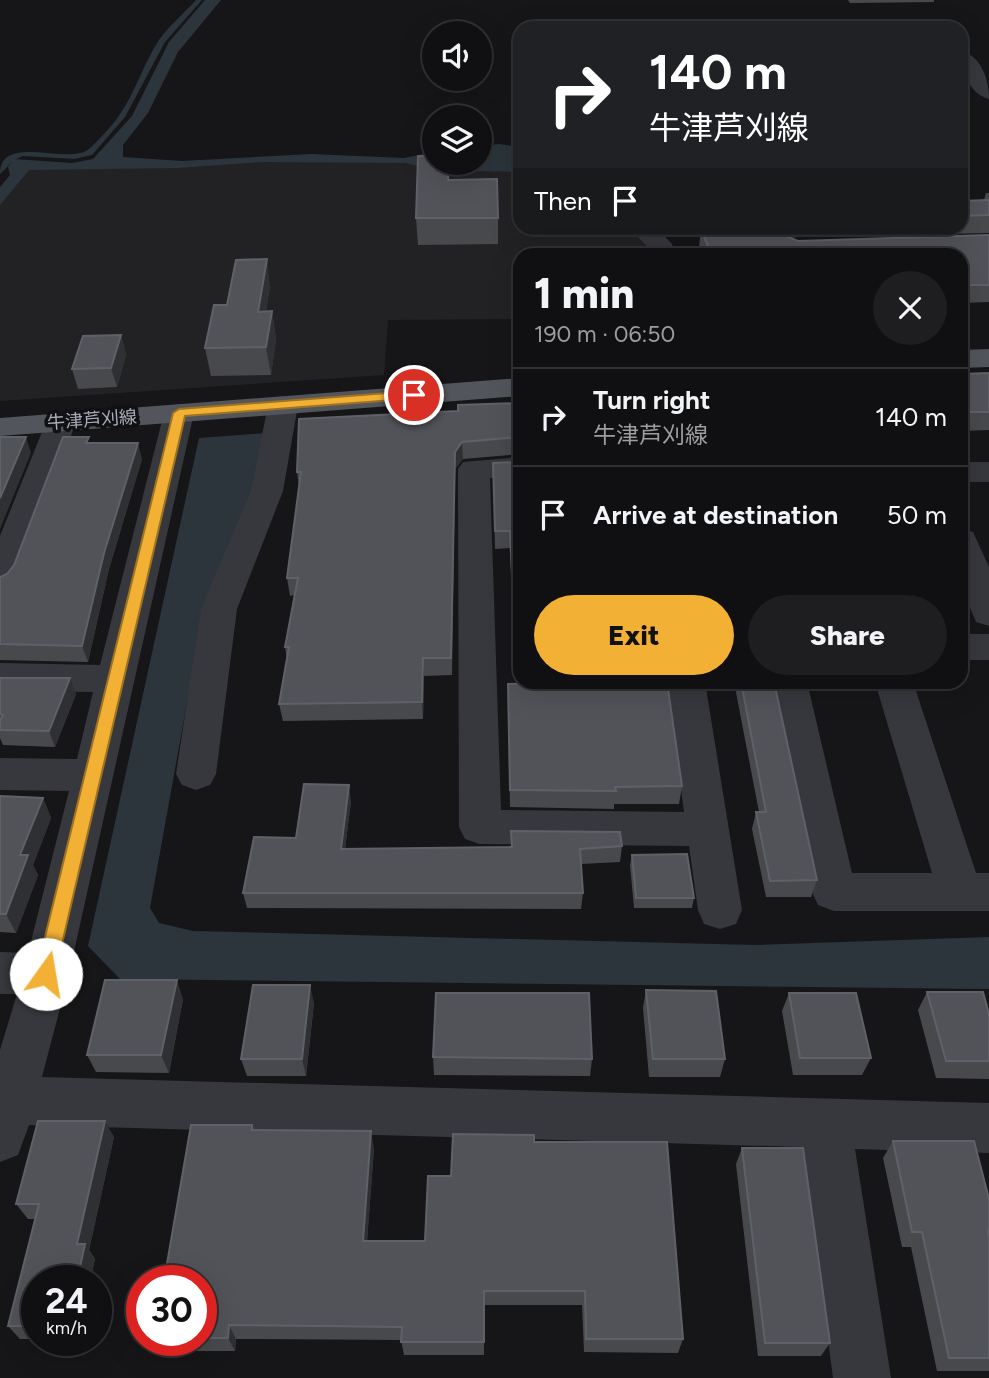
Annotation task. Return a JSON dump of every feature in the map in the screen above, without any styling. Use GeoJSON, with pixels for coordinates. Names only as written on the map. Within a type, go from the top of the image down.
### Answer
{"type":"FeatureCollection","features":[{"type":"Feature","properties":{"kind":"main road"},"geometry":{"type":"LineString","coordinates":[[968,359],[989,358]]}},
{"type":"Feature","properties":{"kind":"main road","name":"牛津芦刈線"},"geometry":{"type":"LineString","coordinates":[[0,427],[513,388]]}},
{"type":"Feature","properties":{"kind":"street"},"geometry":{"type":"LineString","coordinates":[[968,66],[989,93]]}},
{"type":"Feature","properties":{"kind":"street"},"geometry":{"type":"LineString","coordinates":[[196,774],[219,608],[267,491],[283,405]]}},
{"type":"Feature","properties":{"kind":"street"},"geometry":{"type":"LineString","coordinates":[[179,413],[46,974],[5,1118],[989,1128]]}},
{"type":"Feature","properties":{"kind":"street"},"geometry":{"type":"LineString","coordinates":[[0,580],[61,422]]}},
{"type":"Feature","properties":{"kind":"street"},"geometry":{"type":"LineString","coordinates":[[513,467],[474,469],[480,827],[707,829]]}},
{"type":"Feature","properties":{"kind":"street"},"geometry":{"type":"LineString","coordinates":[[968,472],[989,472]]}},
{"type":"Feature","properties":{"kind":"street"},"geometry":{"type":"LineString","coordinates":[[968,558],[989,613]]}},
{"type":"Feature","properties":{"kind":"street"},"geometry":{"type":"LineString","coordinates":[[968,647],[989,647]]}},
{"type":"Feature","properties":{"kind":"street"},"geometry":{"type":"LineString","coordinates":[[0,677],[116,679]]}},
{"type":"Feature","properties":{"kind":"street"},"geometry":{"type":"LineString","coordinates":[[686,689],[720,910]]}},
{"type":"Feature","properties":{"kind":"street"},"geometry":{"type":"LineString","coordinates":[[790,689],[834,892],[974,892],[897,689]]}},
{"type":"Feature","properties":{"kind":"street"},"geometry":{"type":"LineString","coordinates":[[0,774],[93,775]]}},
{"type":"Feature","properties":{"kind":"street"},"geometry":{"type":"LineString","coordinates":[[0,973],[46,974]]}},
{"type":"Feature","properties":{"kind":"street"},"geometry":{"type":"LineString","coordinates":[[826,1125],[862,1378]]}},
{"type":"Feature","properties":{"kind":"shaded area"},"geometry":{"type":"Polygon","coordinates":[[[205,0],[221,0],[178,52],[148,113],[123,145],[123,157],[182,161],[311,154],[404,158],[422,154],[422,167],[406,163],[262,162],[177,168],[29,170],[0,205],[0,187],[10,175],[8,167],[14,159],[72,163],[93,159],[132,116],[169,42],[205,0]]]}},
{"type":"Feature","properties":{"kind":"shaded area"},"geometry":{"type":"Polygon","coordinates":[[[492,145],[513,146],[513,172],[492,171],[492,145]]]}},
{"type":"Feature","properties":{"kind":"shaded area"},"geometry":{"type":"Polygon","coordinates":[[[422,158],[422,175],[492,175],[492,161],[513,158],[513,235],[661,235],[670,248],[513,248],[513,319],[388,320],[384,375],[0,401],[0,195],[25,166],[422,158]]]}},
{"type":"Feature","properties":{"kind":"shaded area"},"geometry":{"type":"Polygon","coordinates":[[[266,433],[255,489],[204,608],[150,908],[159,923],[193,931],[755,945],[989,937],[989,989],[120,979],[88,946],[199,438],[266,433]]]}},
{"type":"Feature","properties":{"kind":"building"},"geometry":{"type":"Polygon","coordinates":[[[418,156],[422,156],[422,175],[448,175],[448,180],[497,179],[498,218],[416,218],[418,156]]]}},
{"type":"Feature","properties":{"kind":"building"},"geometry":{"type":"Polygon","coordinates":[[[989,200],[989,215],[968,216],[968,201],[989,200]]]}},
{"type":"Feature","properties":{"kind":"building"},"geometry":{"type":"Polygon","coordinates":[[[703,235],[787,235],[798,241],[989,235],[989,285],[968,285],[968,248],[709,248],[703,235]]]}},
{"type":"Feature","properties":{"kind":"building"},"geometry":{"type":"Polygon","coordinates":[[[267,259],[258,312],[272,311],[266,347],[205,348],[214,305],[227,305],[236,260],[267,259]]]}},
{"type":"Feature","properties":{"kind":"building"},"geometry":{"type":"Polygon","coordinates":[[[121,335],[111,368],[72,369],[83,336],[121,335]]]}},
{"type":"Feature","properties":{"kind":"building"},"geometry":{"type":"Polygon","coordinates":[[[989,373],[989,412],[968,412],[968,374],[989,373]]]}},
{"type":"Feature","properties":{"kind":"building"},"geometry":{"type":"Polygon","coordinates":[[[513,403],[513,438],[462,442],[455,452],[451,658],[423,658],[422,702],[279,704],[289,647],[285,647],[298,578],[287,578],[301,472],[297,472],[299,419],[458,411],[458,405],[513,403]]]}},
{"type":"Feature","properties":{"kind":"building"},"geometry":{"type":"Polygon","coordinates":[[[0,437],[26,437],[0,498],[0,437]]]}},
{"type":"Feature","properties":{"kind":"building"},"geometry":{"type":"Polygon","coordinates":[[[63,437],[89,437],[86,443],[138,443],[104,553],[82,646],[0,644],[0,577],[7,574],[14,565],[63,437]]]}},
{"type":"Feature","properties":{"kind":"building"},"geometry":{"type":"Polygon","coordinates":[[[513,462],[513,577],[510,531],[495,531],[493,463],[513,462]]]}},
{"type":"Feature","properties":{"kind":"building"},"geometry":{"type":"Polygon","coordinates":[[[0,678],[70,678],[49,731],[0,730],[3,715],[0,714],[0,678]]]}},
{"type":"Feature","properties":{"kind":"building"},"geometry":{"type":"Polygon","coordinates":[[[508,684],[513,684],[513,689],[668,689],[682,786],[615,787],[616,791],[510,790],[508,684]]]}},
{"type":"Feature","properties":{"kind":"building"},"geometry":{"type":"Polygon","coordinates":[[[742,689],[776,689],[817,880],[770,881],[756,812],[766,812],[742,689]]]}},
{"type":"Feature","properties":{"kind":"building"},"geometry":{"type":"Polygon","coordinates":[[[304,784],[349,785],[341,849],[512,847],[511,831],[620,832],[622,846],[580,849],[583,893],[243,893],[254,837],[296,838],[304,784]]]}},
{"type":"Feature","properties":{"kind":"building"},"geometry":{"type":"Polygon","coordinates":[[[0,796],[43,798],[20,855],[28,855],[6,914],[0,914],[0,796]]]}},
{"type":"Feature","properties":{"kind":"building"},"geometry":{"type":"Polygon","coordinates":[[[687,854],[694,898],[636,898],[632,855],[687,854]]]}},
{"type":"Feature","properties":{"kind":"building"},"geometry":{"type":"Polygon","coordinates":[[[105,980],[177,980],[161,1055],[87,1055],[105,980]]]}},
{"type":"Feature","properties":{"kind":"building"},"geometry":{"type":"Polygon","coordinates":[[[253,985],[310,985],[302,1059],[241,1059],[253,985]]]}},
{"type":"Feature","properties":{"kind":"building"},"geometry":{"type":"Polygon","coordinates":[[[646,990],[716,991],[725,1059],[653,1059],[646,990]]]}},
{"type":"Feature","properties":{"kind":"building"},"geometry":{"type":"Polygon","coordinates":[[[927,992],[983,992],[989,1014],[989,1061],[946,1061],[927,992]]]}},
{"type":"Feature","properties":{"kind":"building"},"geometry":{"type":"Polygon","coordinates":[[[436,993],[589,993],[592,1059],[433,1057],[436,993]]]}},
{"type":"Feature","properties":{"kind":"building"},"geometry":{"type":"Polygon","coordinates":[[[789,993],[856,993],[871,1058],[800,1058],[789,993]]]}},
{"type":"Feature","properties":{"kind":"building"},"geometry":{"type":"Polygon","coordinates":[[[38,1121],[105,1121],[77,1244],[85,1244],[80,1265],[24,1265],[39,1204],[16,1204],[38,1121]]]}},
{"type":"Feature","properties":{"kind":"building"},"geometry":{"type":"Polygon","coordinates":[[[191,1125],[252,1125],[252,1130],[371,1131],[363,1241],[425,1241],[428,1176],[451,1176],[453,1134],[534,1135],[534,1142],[667,1142],[683,1339],[586,1339],[585,1291],[484,1291],[484,1342],[401,1342],[402,1327],[229,1325],[228,1338],[217,1338],[217,1265],[167,1265],[191,1125]]]}},
{"type":"Feature","properties":{"kind":"building"},"geometry":{"type":"Polygon","coordinates":[[[893,1141],[974,1141],[989,1199],[989,1358],[949,1358],[922,1232],[912,1232],[893,1141]]]}},
{"type":"Feature","properties":{"kind":"building"},"geometry":{"type":"Polygon","coordinates":[[[742,1148],[803,1148],[830,1343],[765,1343],[742,1148]]]}},
{"type":"Feature","properties":{"kind":"building"},"geometry":{"type":"Polygon","coordinates":[[[21,1275],[21,1326],[8,1326],[21,1275]]]}},
{"type":"Feature","properties":{"kind":"waterway"},"geometry":{"type":"LineString","coordinates":[[0,172],[11,158],[22,154],[74,157],[89,153],[122,117],[162,41],[199,0]]}},
{"type":"Feature","properties":{"kind":"route"},"geometry":{"type":"LineString","coordinates":[[46,974],[179,413],[414,395]]}}]}
